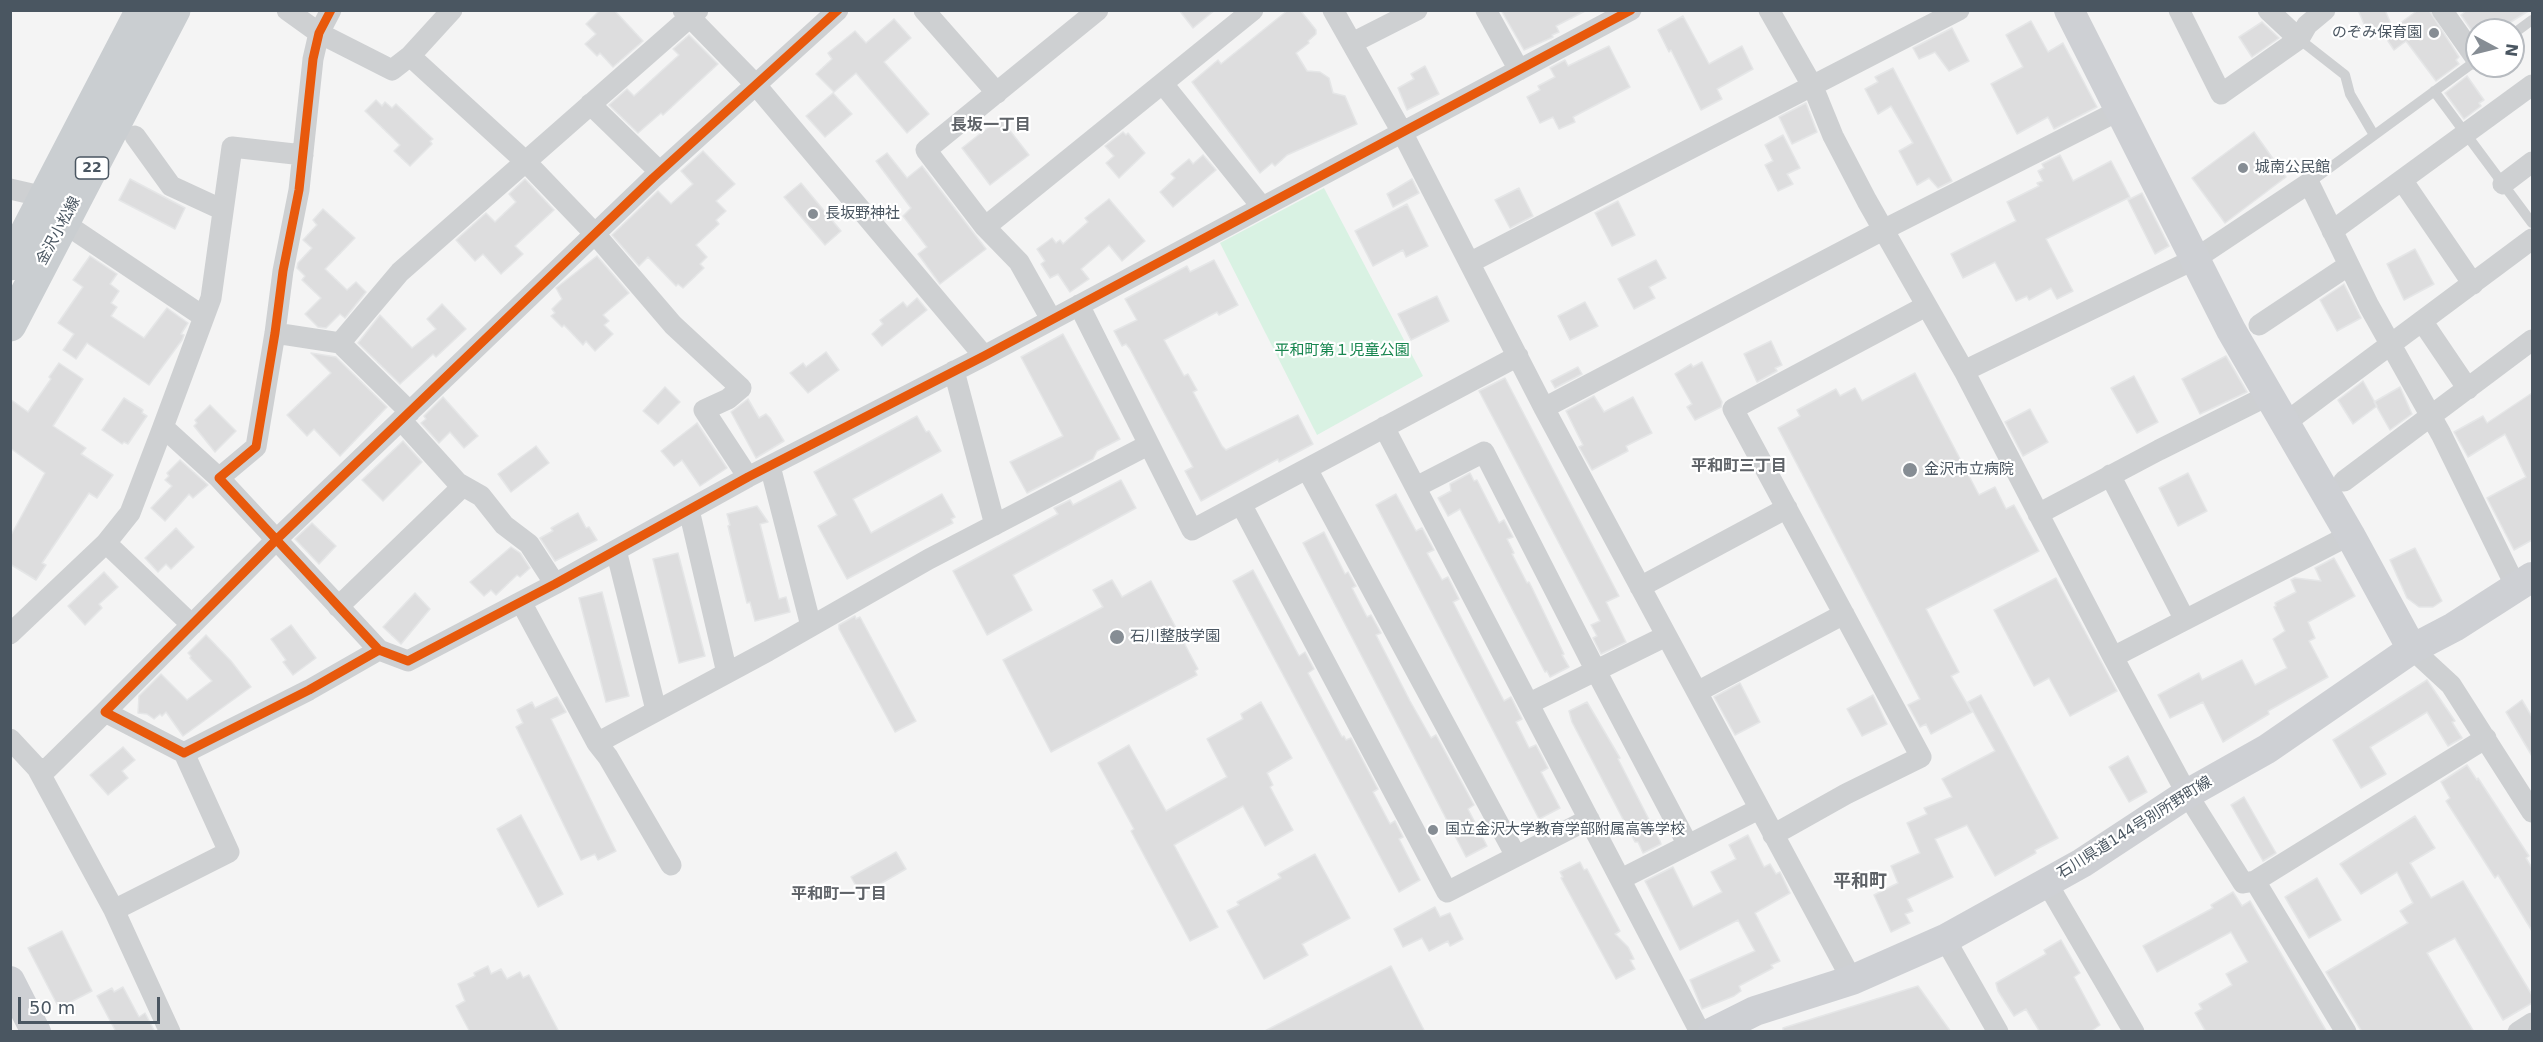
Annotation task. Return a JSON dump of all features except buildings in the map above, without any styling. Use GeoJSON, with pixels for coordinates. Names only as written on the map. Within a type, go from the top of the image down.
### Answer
{"type":"FeatureCollection","features":[{"type":"Feature","properties":{"kind":"main road","name":"金沢小松線"},"geometry":{"type":"LineString","coordinates":[[10,325],[55,210],[142,10]]}},
{"type":"Feature","properties":{"kind":"main road","name":"金沢小松線"},"geometry":{"type":"LineString","coordinates":[[10,264],[55,210],[174,10]]}},
{"type":"Feature","properties":{"kind":"main road"},"geometry":{"type":"LineString","coordinates":[[2069,10],[2231,330],[2350,535],[2412,649]]}},
{"type":"Feature","properties":{"kind":"main road","name":"石川県道144号別所野町線"},"geometry":{"type":"LineString","coordinates":[[1713,1032],[1755,1011],[1852,980],[1945,939],[2047,883],[2082,863],[2187,794],[2267,749],[2412,649],[2454,627],[2524,582]]}},
{"type":"Feature","properties":{"kind":"main road"},"geometry":{"type":"LineString","coordinates":[[10,981],[36,1032]]}},
{"type":"Feature","properties":{"kind":"street"},"geometry":{"type":"LineString","coordinates":[[287,10],[319,33],[392,69],[410,56],[452,10]]}},
{"type":"Feature","properties":{"kind":"street"},"geometry":{"type":"LineString","coordinates":[[219,478],[256,447],[303,155],[313,59],[319,33],[331,10]]}},
{"type":"Feature","properties":{"kind":"street"},"geometry":{"type":"LineString","coordinates":[[37,768],[47,769],[276,540],[405,416],[660,172],[838,10]]}},
{"type":"Feature","properties":{"kind":"street"},"geometry":{"type":"LineString","coordinates":[[924,10],[997,93]]}},
{"type":"Feature","properties":{"kind":"street"},"geometry":{"type":"LineString","coordinates":[[1051,319],[1019,262],[985,227],[926,150],[1098,10]]}},
{"type":"Feature","properties":{"kind":"street"},"geometry":{"type":"LineString","coordinates":[[985,227],[1254,10]]}},
{"type":"Feature","properties":{"kind":"street"},"geometry":{"type":"LineString","coordinates":[[1334,10],[1402,132],[1471,262],[1544,408],[1852,980]]}},
{"type":"Feature","properties":{"kind":"street"},"geometry":{"type":"LineString","coordinates":[[1352,43],[1417,10]]}},
{"type":"Feature","properties":{"kind":"street"},"geometry":{"type":"LineString","coordinates":[[1486,10],[1519,70]]}},
{"type":"Feature","properties":{"kind":"street"},"geometry":{"type":"LineString","coordinates":[[163,427],[219,478],[379,650],[408,661],[555,584],[748,477],[984,356],[1631,10]]}},
{"type":"Feature","properties":{"kind":"street"},"geometry":{"type":"LineString","coordinates":[[1769,10],[1813,87],[1833,136],[1883,230],[1964,370],[2187,794],[2243,883],[2255,881],[2486,738]]}},
{"type":"Feature","properties":{"kind":"street"},"geometry":{"type":"LineString","coordinates":[[1471,262],[1959,10]]}},
{"type":"Feature","properties":{"kind":"street"},"geometry":{"type":"LineString","coordinates":[[2179,10],[2221,94],[2299,39],[2307,25],[2325,10]]}},
{"type":"Feature","properties":{"kind":"street"},"geometry":{"type":"LineString","coordinates":[[2268,10],[2299,39]]}},
{"type":"Feature","properties":{"kind":"street"},"geometry":{"type":"LineString","coordinates":[[2442,10],[2465,43]]}},
{"type":"Feature","properties":{"kind":"street"},"geometry":{"type":"LineString","coordinates":[[340,343],[400,272],[526,162],[690,13],[755,84],[984,356]]}},
{"type":"Feature","properties":{"kind":"street"},"geometry":{"type":"LineString","coordinates":[[410,56],[526,162],[595,234],[673,325],[741,388],[728,399],[704,410],[748,477]]}},
{"type":"Feature","properties":{"kind":"street"},"geometry":{"type":"LineString","coordinates":[[1163,84],[1262,207]]}},
{"type":"Feature","properties":{"kind":"street"},"geometry":{"type":"LineString","coordinates":[[2332,231],[2532,86]]}},
{"type":"Feature","properties":{"kind":"street"},"geometry":{"type":"LineString","coordinates":[[590,104],[660,172]]}},
{"type":"Feature","properties":{"kind":"street"},"geometry":{"type":"LineString","coordinates":[[1544,408],[1883,230],[2120,110]]}},
{"type":"Feature","properties":{"kind":"street"},"geometry":{"type":"LineString","coordinates":[[135,136],[171,186],[223,210]]}},
{"type":"Feature","properties":{"kind":"street"},"geometry":{"type":"LineString","coordinates":[[10,634],[106,543],[130,513],[211,298],[232,147],[303,155]]}},
{"type":"Feature","properties":{"kind":"street"},"geometry":{"type":"LineString","coordinates":[[2503,184],[2532,162]]}},
{"type":"Feature","properties":{"kind":"street"},"geometry":{"type":"LineString","coordinates":[[2402,180],[2473,284]]}},
{"type":"Feature","properties":{"kind":"street"},"geometry":{"type":"LineString","coordinates":[[1964,370],[2195,259],[2309,183],[2390,344],[2524,582]]}},
{"type":"Feature","properties":{"kind":"street"},"geometry":{"type":"LineString","coordinates":[[10,189],[55,210],[204,317]]}},
{"type":"Feature","properties":{"kind":"street"},"geometry":{"type":"LineString","coordinates":[[2285,423],[2532,239]]}},
{"type":"Feature","properties":{"kind":"street"},"geometry":{"type":"LineString","coordinates":[[2259,325],[2349,265]]}},
{"type":"Feature","properties":{"kind":"street"},"geometry":{"type":"LineString","coordinates":[[1079,305],[1192,530],[1518,356]]}},
{"type":"Feature","properties":{"kind":"street"},"geometry":{"type":"LineString","coordinates":[[1773,835],[1846,794],[1921,757],[1733,409],[1926,306]]}},
{"type":"Feature","properties":{"kind":"street"},"geometry":{"type":"LineString","coordinates":[[2422,321],[2468,389]]}},
{"type":"Feature","properties":{"kind":"street"},"geometry":{"type":"LineString","coordinates":[[275,333],[340,343],[463,486],[481,496],[504,525],[529,544],[555,584]]}},
{"type":"Feature","properties":{"kind":"street"},"geometry":{"type":"LineString","coordinates":[[2344,482],[2532,340]]}},
{"type":"Feature","properties":{"kind":"street"},"geometry":{"type":"LineString","coordinates":[[954,371],[995,525]]}},
{"type":"Feature","properties":{"kind":"street"},"geometry":{"type":"LineString","coordinates":[[2038,514],[2269,395]]}},
{"type":"Feature","properties":{"kind":"street"},"geometry":{"type":"LineString","coordinates":[[1384,427],[1700,1032]]}},
{"type":"Feature","properties":{"kind":"street"},"geometry":{"type":"LineString","coordinates":[[597,743],[929,559],[1148,445]]}},
{"type":"Feature","properties":{"kind":"street"},"geometry":{"type":"LineString","coordinates":[[1416,487],[1484,452],[1688,845]]}},
{"type":"Feature","properties":{"kind":"street"},"geometry":{"type":"LineString","coordinates":[[770,466],[811,626]]}},
{"type":"Feature","properties":{"kind":"street"},"geometry":{"type":"LineString","coordinates":[[1307,469],[1516,856]]}},
{"type":"Feature","properties":{"kind":"street"},"geometry":{"type":"LineString","coordinates":[[2110,476],[2185,620]]}},
{"type":"Feature","properties":{"kind":"street"},"geometry":{"type":"LineString","coordinates":[[338,607],[463,486]]}},
{"type":"Feature","properties":{"kind":"street"},"geometry":{"type":"LineString","coordinates":[[1241,504],[1447,891],[1589,819]]}},
{"type":"Feature","properties":{"kind":"street"},"geometry":{"type":"LineString","coordinates":[[1640,587],[1787,508]]}},
{"type":"Feature","properties":{"kind":"street"},"geometry":{"type":"LineString","coordinates":[[689,510],[727,673]]}},
{"type":"Feature","properties":{"kind":"street"},"geometry":{"type":"LineString","coordinates":[[2113,657],[2350,535]]}},
{"type":"Feature","properties":{"kind":"street"},"geometry":{"type":"LineString","coordinates":[[106,543],[192,625]]}},
{"type":"Feature","properties":{"kind":"street"},"geometry":{"type":"LineString","coordinates":[[616,550],[656,710]]}},
{"type":"Feature","properties":{"kind":"street"},"geometry":{"type":"LineString","coordinates":[[521,602],[597,743],[608,757],[670,865]]}},
{"type":"Feature","properties":{"kind":"street"},"geometry":{"type":"LineString","coordinates":[[1696,692],[1844,614]]}},
{"type":"Feature","properties":{"kind":"street"},"geometry":{"type":"LineString","coordinates":[[1530,704],[1666,636]]}},
{"type":"Feature","properties":{"kind":"street"},"geometry":{"type":"LineString","coordinates":[[2412,649],[2451,685],[2532,812]]}},
{"type":"Feature","properties":{"kind":"street"},"geometry":{"type":"LineString","coordinates":[[184,753],[309,690],[379,650]]}},
{"type":"Feature","properties":{"kind":"street"},"geometry":{"type":"LineString","coordinates":[[105,712],[184,753],[229,852],[114,910]]}},
{"type":"Feature","properties":{"kind":"street"},"geometry":{"type":"LineString","coordinates":[[10,739],[37,768],[114,910],[170,1032]]}},
{"type":"Feature","properties":{"kind":"street"},"geometry":{"type":"LineString","coordinates":[[1621,879],[1759,809]]}},
{"type":"Feature","properties":{"kind":"street"},"geometry":{"type":"LineString","coordinates":[[2255,881],[2346,1032]]}},
{"type":"Feature","properties":{"kind":"street"},"geometry":{"type":"LineString","coordinates":[[2047,883],[2134,1032]]}},
{"type":"Feature","properties":{"kind":"street"},"geometry":{"type":"LineString","coordinates":[[1945,939],[1998,1032]]}},
{"type":"Feature","properties":{"kind":"street"},"geometry":{"type":"LineString","coordinates":[[2518,1032],[2532,1023]]}},
{"type":"Feature","properties":{"kind":"lane"},"geometry":{"type":"LineString","coordinates":[[2299,39],[2345,75],[2350,94],[2374,135]]}},
{"type":"Feature","properties":{"kind":"lane"},"geometry":{"type":"LineString","coordinates":[[2309,183],[2465,69]]}},
{"type":"Feature","properties":{"kind":"lane"},"geometry":{"type":"LineString","coordinates":[[2434,91],[2532,222]]}},
{"type":"Feature","properties":{"kind":"green space","name":"平和町第１児童公園"},"geometry":{"type":"Polygon","coordinates":[[[1324,188],[1423,376],[1317,435],[1220,243],[1324,188]]]}},
{"type":"Feature","properties":{"kind":"cycle path"},"geometry":{"type":"LineString","coordinates":[[331,10],[319,33],[313,59],[299,190],[283,271],[256,447],[219,478],[379,650],[408,661],[555,584],[748,477],[984,356],[1631,10]]}},
{"type":"Feature","properties":{"kind":"cycle path"},"geometry":{"type":"LineString","coordinates":[[379,650],[309,690],[184,753],[105,712],[276,540],[653,178],[838,10]]}},
{"type":"Feature","properties":{"kind":"place","name":"のぞみ保育園"},"geometry":{"type":"Point","coordinates":[2434,33]}},
{"type":"Feature","properties":{"kind":"place","name":"城南公民館"},"geometry":{"type":"Point","coordinates":[2243,168]}},
{"type":"Feature","properties":{"kind":"place","name":"長坂野神社"},"geometry":{"type":"Point","coordinates":[813,214]}},
{"type":"Feature","properties":{"kind":"place","name":"金沢市立病院"},"geometry":{"type":"Point","coordinates":[1910,470]}},
{"type":"Feature","properties":{"kind":"place","name":"石川整肢学園"},"geometry":{"type":"Point","coordinates":[1117,637]}},
{"type":"Feature","properties":{"kind":"place","name":"国立金沢大学教育学部附属高等学校"},"geometry":{"type":"Point","coordinates":[1433,830]}},
{"type":"Feature","properties":{"kind":"district","name":"長坂一丁目"},"geometry":{"type":"Point","coordinates":[991,126]}},
{"type":"Feature","properties":{"kind":"district","name":"平和町三丁目"},"geometry":{"type":"Point","coordinates":[1739,467]}},
{"type":"Feature","properties":{"kind":"district","name":"平和町"},"geometry":{"type":"Point","coordinates":[1860,882]}},
{"type":"Feature","properties":{"kind":"district","name":"平和町一丁目"},"geometry":{"type":"Point","coordinates":[839,895]}}]}
